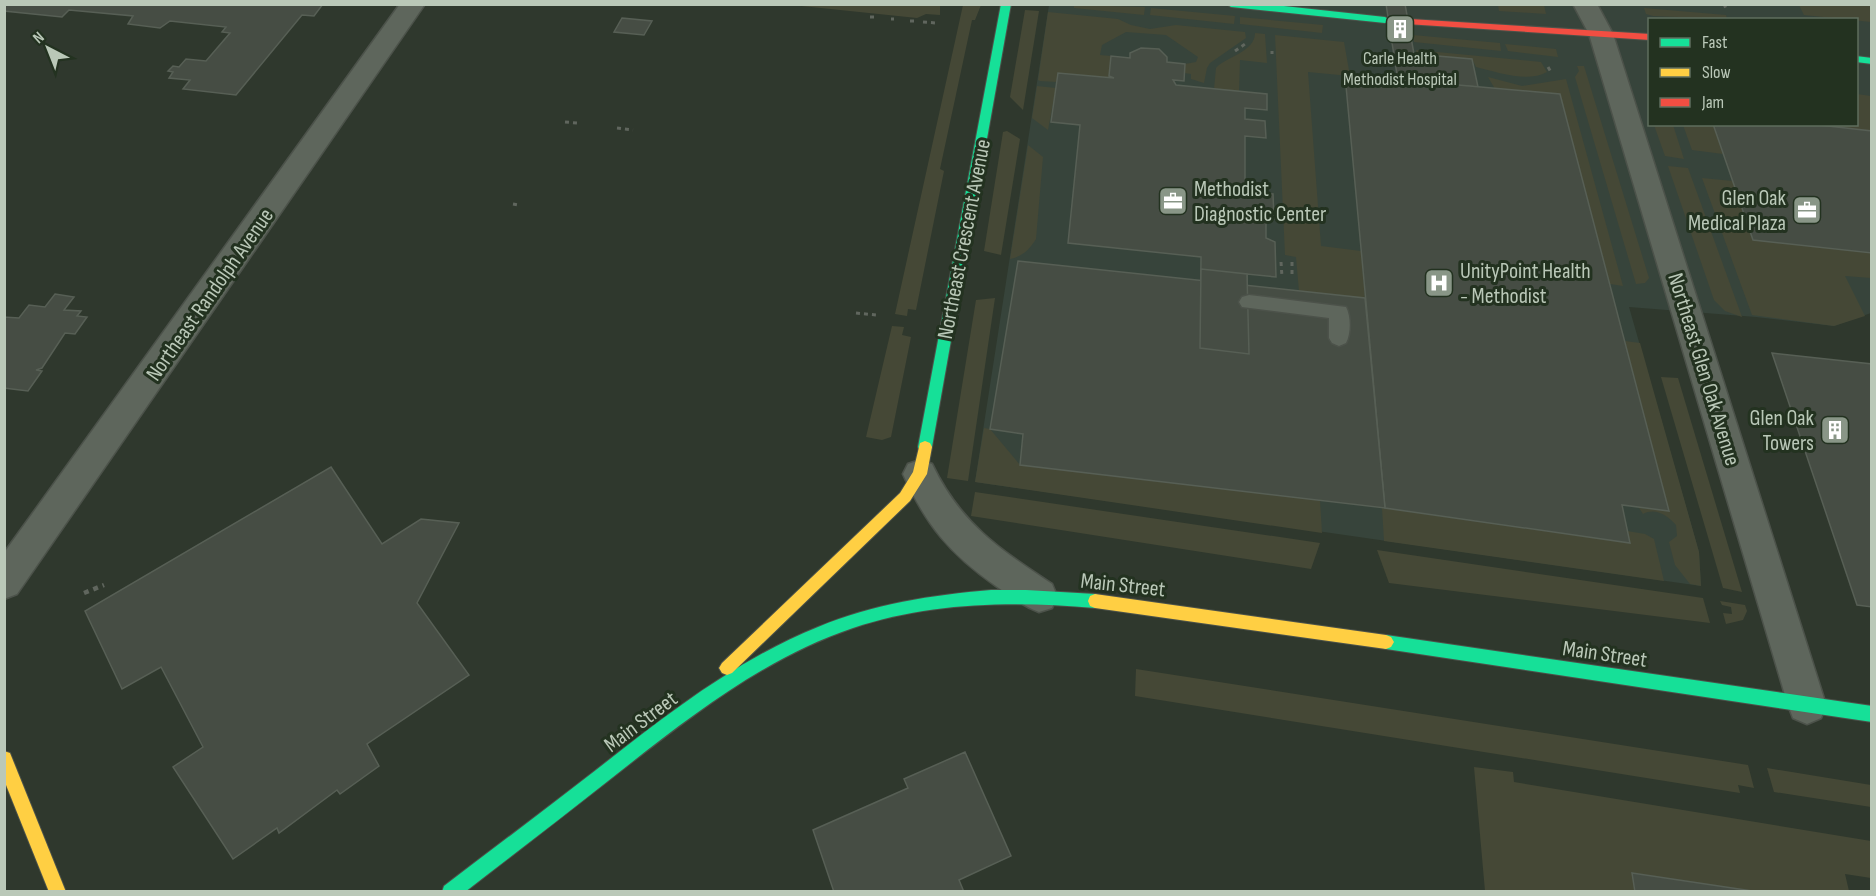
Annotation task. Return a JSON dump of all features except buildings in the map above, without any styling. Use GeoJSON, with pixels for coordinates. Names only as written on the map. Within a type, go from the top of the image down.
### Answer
{"type":"FeatureCollection","features":[{"type":"Feature","properties":{"kind":"street","name":"Northeast Randolph Avenue"},"geometry":{"type":"LineString","coordinates":[[4,583],[413,4]]}},
{"type":"Feature","properties":{"kind":"street","name":"Northeast Crescent Avenue"},"geometry":{"type":"LineString","coordinates":[[665,727],[905,497],[920,474],[1006,4]]}},
{"type":"Feature","properties":{"kind":"street"},"geometry":{"type":"LineString","coordinates":[[1231,4],[1385,20]]}},
{"type":"Feature","properties":{"kind":"street"},"geometry":{"type":"LineString","coordinates":[[1430,9],[1527,29]]}},
{"type":"Feature","properties":{"kind":"street"},"geometry":{"type":"LineString","coordinates":[[1410,22],[1527,29],[1595,14],[1648,36]]}},
{"type":"Feature","properties":{"kind":"street","name":"Northeast Glen Oak Avenue"},"geometry":{"type":"LineString","coordinates":[[1595,14],[1807,705]]}},
{"type":"Feature","properties":{"kind":"street"},"geometry":{"type":"LineString","coordinates":[[920,474],[937,511],[964,543],[1039,596]]}},
{"type":"Feature","properties":{"kind":"street","name":"Main Street"},"geometry":{"type":"LineString","coordinates":[[450,891],[665,727],[762,661],[807,638],[847,623],[936,602],[980,597],[1039,596],[1154,608],[1872,714]]}},
{"type":"Feature","properties":{"kind":"street"},"geometry":{"type":"LineString","coordinates":[[4,759],[58,891]]}},
{"type":"Feature","properties":{"kind":"lane"},"geometry":{"type":"LineString","coordinates":[[1249,302],[1339,312],[1339,338]]}},
{"type":"Feature","properties":{"kind":"path"},"geometry":{"type":"LineString","coordinates":[[1724,4],[1727,11]]}},
{"type":"Feature","properties":{"kind":"path"},"geometry":{"type":"LineString","coordinates":[[923,22],[936,23]]}},
{"type":"Feature","properties":{"kind":"path"},"geometry":{"type":"LineString","coordinates":[[1235,51],[1245,44]]}},
{"type":"Feature","properties":{"kind":"path"},"geometry":{"type":"LineString","coordinates":[[1548,67],[1551,72]]}},
{"type":"Feature","properties":{"kind":"path"},"geometry":{"type":"LineString","coordinates":[[565,122],[577,123]]}},
{"type":"Feature","properties":{"kind":"path"},"geometry":{"type":"LineString","coordinates":[[617,128],[633,129]]}},
{"type":"Feature","properties":{"kind":"path"},"geometry":{"type":"LineString","coordinates":[[513,204],[518,205]]}},
{"type":"Feature","properties":{"kind":"path"},"geometry":{"type":"LineString","coordinates":[[1281,262],[1282,279]]}},
{"type":"Feature","properties":{"kind":"path"},"geometry":{"type":"LineString","coordinates":[[1292,262],[1293,280]]}},
{"type":"Feature","properties":{"kind":"path"},"geometry":{"type":"LineString","coordinates":[[856,313],[876,315]]}},
{"type":"Feature","properties":{"kind":"path"},"geometry":{"type":"LineString","coordinates":[[84,592],[104,585]]}},
{"type":"Feature","properties":{"kind":"shaded area"},"geometry":{"type":"Polygon","coordinates":[[[792,5],[940,5],[940,15],[926,14],[917,18],[792,5]]]}},
{"type":"Feature","properties":{"kind":"shaded area"},"geometry":{"type":"Polygon","coordinates":[[[963,5],[981,5],[975,20],[972,20],[940,169],[944,171],[916,310],[908,309],[907,316],[895,314],[963,5]]]}},
{"type":"Feature","properties":{"kind":"shaded area","name":"UnityPoint Health - Methodist"},"geometry":{"type":"Polygon","coordinates":[[[1049,5],[1871,5],[1871,313],[1834,326],[1629,307],[1699,552],[1701,586],[975,482],[1049,5]]]}},
{"type":"Feature","properties":{"kind":"shaded area"},"geometry":{"type":"Polygon","coordinates":[[[1074,5],[1145,7],[1144,15],[1074,8],[1074,5]]]}},
{"type":"Feature","properties":{"kind":"shaded area"},"geometry":{"type":"Polygon","coordinates":[[[1498,5],[1544,5],[1546,14],[1499,11],[1498,5]]]}},
{"type":"Feature","properties":{"kind":"shaded area"},"geometry":{"type":"Polygon","coordinates":[[[1799,5],[1871,5],[1871,22],[1858,21],[1858,18],[1804,15],[1799,5]]]}},
{"type":"Feature","properties":{"kind":"shaded area"},"geometry":{"type":"Polygon","coordinates":[[[1151,8],[1235,16],[1234,24],[1150,15],[1151,8]]]}},
{"type":"Feature","properties":{"kind":"shaded area"},"geometry":{"type":"Polygon","coordinates":[[[1644,8],[1726,15],[1727,18],[1653,16],[1646,14],[1644,8]]]}},
{"type":"Feature","properties":{"kind":"shaded area"},"geometry":{"type":"Polygon","coordinates":[[[1025,10],[1039,11],[1023,110],[1010,97],[1025,10]]]}},
{"type":"Feature","properties":{"kind":"shaded area"},"geometry":{"type":"Polygon","coordinates":[[[1048,12],[1118,19],[1131,25],[1150,29],[1176,25],[1245,32],[1246,38],[1210,63],[1204,83],[1191,79],[1191,74],[1184,73],[1185,64],[1196,62],[1198,57],[1166,35],[1126,32],[1102,45],[1100,55],[1111,56],[1109,78],[1040,81],[1038,80],[1048,12]]]}},
{"type":"Feature","properties":{"kind":"shaded area"},"geometry":{"type":"Polygon","coordinates":[[[1240,17],[1323,25],[1322,33],[1240,24],[1240,17]]]}},
{"type":"Feature","properties":{"kind":"shaded area"},"geometry":{"type":"Polygon","coordinates":[[[1255,33],[1265,34],[1267,63],[1240,60],[1239,92],[1214,89],[1216,68],[1246,49],[1254,39],[1255,33]]]}},
{"type":"Feature","properties":{"kind":"shaded area"},"geometry":{"type":"Polygon","coordinates":[[[1275,35],[1344,42],[1350,76],[1308,72],[1321,246],[1361,251],[1365,298],[1299,291],[1296,257],[1285,255],[1275,35]]]}},
{"type":"Feature","properties":{"kind":"shaded area"},"geometry":{"type":"Polygon","coordinates":[[[1413,35],[1500,43],[1501,51],[1414,42],[1413,35]]]}},
{"type":"Feature","properties":{"kind":"shaded area"},"geometry":{"type":"Polygon","coordinates":[[[1505,44],[1556,49],[1558,57],[1508,51],[1505,44]]]}},
{"type":"Feature","properties":{"kind":"shaded area"},"geometry":{"type":"Polygon","coordinates":[[[1416,50],[1541,62],[1547,72],[1530,77],[1512,76],[1476,67],[1472,59],[1417,55],[1416,50]]]}},
{"type":"Feature","properties":{"kind":"shaded area"},"geometry":{"type":"Polygon","coordinates":[[[1577,66],[1584,66],[1649,278],[1645,283],[1636,284],[1575,77],[1579,71],[1577,66]]]}},
{"type":"Feature","properties":{"kind":"shaded area"},"geometry":{"type":"Polygon","coordinates":[[[1488,77],[1522,86],[1566,79],[1623,286],[1610,284],[1560,95],[1495,89],[1488,77]]]}},
{"type":"Feature","properties":{"kind":"shaded area"},"geometry":{"type":"Polygon","coordinates":[[[1037,86],[1056,88],[1048,130],[1032,118],[1037,86]]]}},
{"type":"Feature","properties":{"kind":"shaded area"},"geometry":{"type":"Polygon","coordinates":[[[1858,94],[1871,96],[1871,131],[1820,126],[1858,126],[1858,94]]]}},
{"type":"Feature","properties":{"kind":"shaded area"},"geometry":{"type":"Polygon","coordinates":[[[1654,126],[1673,126],[1684,159],[1665,156],[1654,126]]]}},
{"type":"Feature","properties":{"kind":"shaded area"},"geometry":{"type":"Polygon","coordinates":[[[1683,126],[1713,126],[1723,154],[1692,150],[1683,126]]]}},
{"type":"Feature","properties":{"kind":"shaded area"},"geometry":{"type":"Polygon","coordinates":[[[1007,131],[1020,139],[1001,255],[984,251],[1003,132],[1007,131]]]}},
{"type":"Feature","properties":{"kind":"shaded area"},"geometry":{"type":"Polygon","coordinates":[[[1028,145],[1043,157],[1036,239],[1025,252],[1010,259],[1028,145]]]}},
{"type":"Feature","properties":{"kind":"shaded area"},"geometry":{"type":"Polygon","coordinates":[[[1668,166],[1688,168],[1742,317],[1725,311],[1714,300],[1668,166]]]}},
{"type":"Feature","properties":{"kind":"shaded area"},"geometry":{"type":"Polygon","coordinates":[[[1702,178],[1733,181],[1871,253],[1871,278],[1845,276],[1865,316],[1834,326],[1752,315],[1702,178]]]}},
{"type":"Feature","properties":{"kind":"shaded area"},"geometry":{"type":"Polygon","coordinates":[[[995,298],[968,481],[947,478],[976,300],[995,298]]]}},
{"type":"Feature","properties":{"kind":"shaded area"},"geometry":{"type":"Polygon","coordinates":[[[892,326],[904,327],[902,335],[911,337],[891,437],[882,440],[866,437],[892,326]]]}},
{"type":"Feature","properties":{"kind":"shaded area"},"geometry":{"type":"Polygon","coordinates":[[[1625,341],[1640,343],[1699,552],[1701,586],[1690,584],[1675,565],[1669,542],[1677,536],[1676,525],[1669,518],[1657,512],[1643,514],[1639,508],[1669,511],[1625,341]]]}},
{"type":"Feature","properties":{"kind":"shaded area"},"geometry":{"type":"Polygon","coordinates":[[[1661,377],[1678,378],[1742,592],[1723,588],[1661,377]]]}},
{"type":"Feature","properties":{"kind":"shaded area"},"geometry":{"type":"Polygon","coordinates":[[[984,428],[990,429],[1020,465],[1320,500],[1322,533],[975,482],[984,428]]]}},
{"type":"Feature","properties":{"kind":"shaded area"},"geometry":{"type":"Polygon","coordinates":[[[975,492],[1320,543],[1311,569],[971,516],[975,492]]]}},
{"type":"Feature","properties":{"kind":"shaded area"},"geometry":{"type":"Polygon","coordinates":[[[1382,508],[1629,543],[1627,531],[1645,534],[1654,539],[1664,581],[1384,541],[1382,508]]]}},
{"type":"Feature","properties":{"kind":"shaded area"},"geometry":{"type":"Polygon","coordinates":[[[1377,550],[1703,598],[1710,623],[1389,583],[1377,550]]]}},
{"type":"Feature","properties":{"kind":"shaded area"},"geometry":{"type":"Polygon","coordinates":[[[1720,601],[1745,605],[1747,611],[1743,620],[1726,624],[1723,613],[1732,614],[1731,607],[1722,605],[1720,601]]]}},
{"type":"Feature","properties":{"kind":"shaded area"},"geometry":{"type":"Polygon","coordinates":[[[1136,669],[1748,765],[1754,788],[1738,785],[1740,793],[1135,696],[1136,669]]]}},
{"type":"Feature","properties":{"kind":"shaded area"},"geometry":{"type":"Polygon","coordinates":[[[1474,767],[1513,772],[1514,782],[1871,841],[1871,878],[1845,874],[1849,891],[1759,892],[1632,873],[1635,891],[1485,891],[1474,767]]]}},
{"type":"Feature","properties":{"kind":"shaded area"},"geometry":{"type":"Polygon","coordinates":[[[1767,768],[1871,785],[1871,807],[1774,792],[1767,768]]]}},
{"type":"Feature","properties":{"kind":"traffic: fast"},"geometry":{"type":"LineString","coordinates":[[925,447],[1006,4]]}},
{"type":"Feature","properties":{"kind":"traffic: fast"},"geometry":{"type":"LineString","coordinates":[[1231,4],[1385,20]]}},
{"type":"Feature","properties":{"kind":"traffic: fast"},"geometry":{"type":"LineString","coordinates":[[1858,59],[1872,61]]}},
{"type":"Feature","properties":{"kind":"traffic: fast"},"geometry":{"type":"LineString","coordinates":[[450,892],[694,706],[744,673],[795,644],[855,620],[922,604],[991,597],[1095,601]]}},
{"type":"Feature","properties":{"kind":"traffic: fast"},"geometry":{"type":"LineString","coordinates":[[1386,642],[1872,714]]}},
{"type":"Feature","properties":{"kind":"traffic: slow"},"geometry":{"type":"LineString","coordinates":[[727,668],[905,497],[920,474],[925,447]]}},
{"type":"Feature","properties":{"kind":"traffic: slow"},"geometry":{"type":"LineString","coordinates":[[1095,601],[1386,642]]}},
{"type":"Feature","properties":{"kind":"traffic: slow"},"geometry":{"type":"LineString","coordinates":[[4,759],[58,892]]}},
{"type":"Feature","properties":{"kind":"traffic: jam"},"geometry":{"type":"LineString","coordinates":[[1410,22],[1648,37]]}},
{"type":"Feature","properties":{"kind":"place","name":"Carle Health Methodist Hospital"},"geometry":{"type":"Point","coordinates":[1400,29]}},
{"type":"Feature","properties":{"kind":"place","name":"Methodist Diagnostic Center"},"geometry":{"type":"Point","coordinates":[1173,201]}},
{"type":"Feature","properties":{"kind":"place","name":"Glen Oak Medical Plaza"},"geometry":{"type":"Point","coordinates":[1807,210]}},
{"type":"Feature","properties":{"kind":"place","name":"UnityPoint Health - Methodist"},"geometry":{"type":"Point","coordinates":[1439,283]}},
{"type":"Feature","properties":{"kind":"place","name":"Glen Oak Towers"},"geometry":{"type":"Point","coordinates":[1835,430]}}]}
